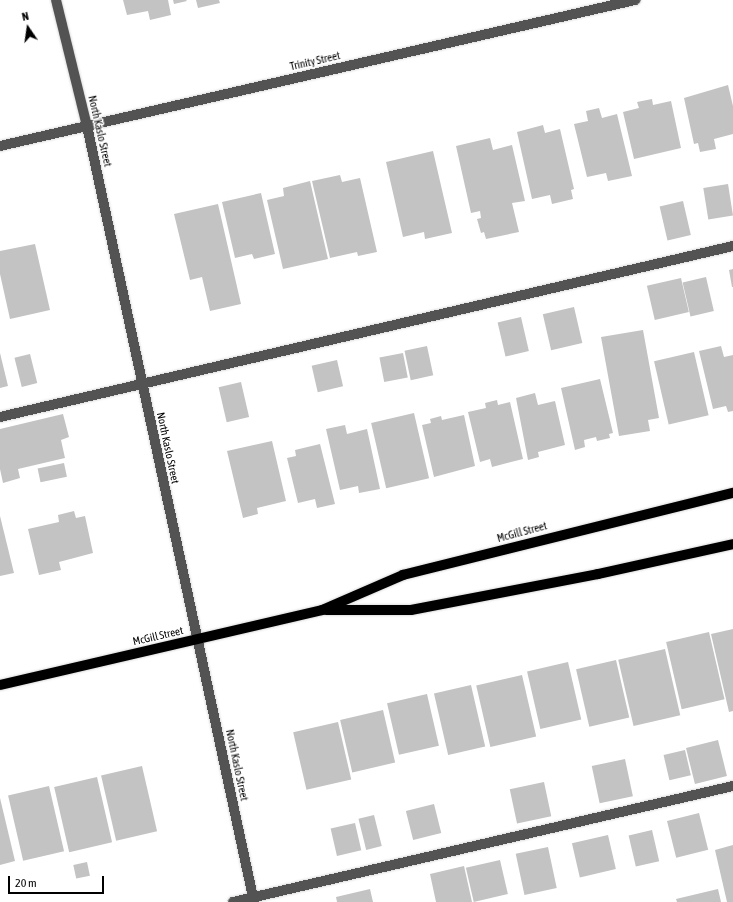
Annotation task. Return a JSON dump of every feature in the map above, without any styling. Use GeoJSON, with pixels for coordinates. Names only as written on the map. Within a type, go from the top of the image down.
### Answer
{"type":"FeatureCollection","features":[{"type":"Feature","properties":{"kind":"main road","name":"McGill Street"},"geometry":{"type":"LineString","coordinates":[[0,685],[322,610],[403,575],[733,493]]}},
{"type":"Feature","properties":{"kind":"main road","name":"McGill Street"},"geometry":{"type":"LineString","coordinates":[[322,610],[411,610],[598,574],[733,544]]}},
{"type":"Feature","properties":{"kind":"street","name":"North Kaslo Street"},"geometry":{"type":"LineString","coordinates":[[56,0],[87,126],[254,900]]}},
{"type":"Feature","properties":{"kind":"street","name":"Trinity Street"},"geometry":{"type":"LineString","coordinates":[[0,146],[635,0]]}},
{"type":"Feature","properties":{"kind":"street"},"geometry":{"type":"LineString","coordinates":[[0,416],[733,246]]}},
{"type":"Feature","properties":{"kind":"street"},"geometry":{"type":"LineString","coordinates":[[233,902],[254,900],[733,786]]}},
{"type":"Feature","properties":{"kind":"building"},"geometry":{"type":"Polygon","coordinates":[[[123,0],[168,0],[171,15],[150,20],[148,11],[127,15],[123,0]]]}},
{"type":"Feature","properties":{"kind":"building"},"geometry":{"type":"Polygon","coordinates":[[[173,0],[186,0],[187,1],[174,4],[173,0]]]}},
{"type":"Feature","properties":{"kind":"building"},"geometry":{"type":"Polygon","coordinates":[[[196,0],[219,0],[220,3],[198,8],[196,0]]]}},
{"type":"Feature","properties":{"kind":"building"},"geometry":{"type":"Polygon","coordinates":[[[728,85],[733,106],[733,134],[714,139],[716,149],[700,152],[698,143],[694,144],[684,98],[728,85]]]}},
{"type":"Feature","properties":{"kind":"building"},"geometry":{"type":"Polygon","coordinates":[[[652,99],[653,105],[671,101],[681,148],[634,159],[623,112],[639,108],[637,102],[652,99]]]}},
{"type":"Feature","properties":{"kind":"building"},"geometry":{"type":"Polygon","coordinates":[[[599,108],[602,118],[617,114],[632,176],[608,181],[606,173],[587,177],[574,124],[588,121],[586,111],[599,108]]]}},
{"type":"Feature","properties":{"kind":"building"},"geometry":{"type":"Polygon","coordinates":[[[543,125],[545,133],[560,129],[574,189],[571,190],[573,199],[552,204],[550,195],[532,199],[517,132],[543,125]]]}},
{"type":"Feature","properties":{"kind":"building"},"geometry":{"type":"Polygon","coordinates":[[[490,138],[493,150],[512,145],[525,201],[512,203],[519,232],[486,239],[484,232],[481,233],[477,219],[481,218],[480,211],[471,213],[456,146],[490,138]]]}},
{"type":"Feature","properties":{"kind":"building"},"geometry":{"type":"Polygon","coordinates":[[[433,151],[452,233],[425,239],[424,232],[403,237],[386,162],[433,151]]]}},
{"type":"Feature","properties":{"kind":"building"},"geometry":{"type":"Polygon","coordinates":[[[340,175],[342,182],[360,178],[377,252],[358,256],[357,252],[330,258],[312,181],[340,175]]]}},
{"type":"Feature","properties":{"kind":"building"},"geometry":{"type":"Polygon","coordinates":[[[310,181],[328,259],[283,269],[267,200],[284,196],[283,188],[310,181]]]}},
{"type":"Feature","properties":{"kind":"building"},"geometry":{"type":"Polygon","coordinates":[[[728,184],[733,216],[708,220],[703,188],[728,184]]]}},
{"type":"Feature","properties":{"kind":"building"},"geometry":{"type":"Polygon","coordinates":[[[261,193],[275,254],[254,259],[252,254],[235,258],[222,202],[261,193]]]}},
{"type":"Feature","properties":{"kind":"building"},"geometry":{"type":"Polygon","coordinates":[[[683,201],[691,235],[667,241],[660,206],[683,201]]]}},
{"type":"Feature","properties":{"kind":"building"},"geometry":{"type":"Polygon","coordinates":[[[218,204],[241,304],[210,311],[202,277],[190,280],[174,214],[218,204]]]}},
{"type":"Feature","properties":{"kind":"building"},"geometry":{"type":"Polygon","coordinates":[[[35,244],[50,310],[10,319],[0,274],[0,251],[35,244]]]}},
{"type":"Feature","properties":{"kind":"building"},"geometry":{"type":"Polygon","coordinates":[[[733,269],[733,287],[732,287],[729,270],[733,269]]]}},
{"type":"Feature","properties":{"kind":"building"},"geometry":{"type":"Polygon","coordinates":[[[706,277],[714,311],[690,317],[683,282],[706,277]]]}},
{"type":"Feature","properties":{"kind":"building"},"geometry":{"type":"Polygon","coordinates":[[[681,278],[689,312],[655,320],[647,286],[681,278]]]}},
{"type":"Feature","properties":{"kind":"building"},"geometry":{"type":"Polygon","coordinates":[[[574,307],[582,343],[551,350],[543,314],[574,307]]]}},
{"type":"Feature","properties":{"kind":"building"},"geometry":{"type":"Polygon","coordinates":[[[521,317],[529,351],[505,357],[498,322],[521,317]]]}},
{"type":"Feature","properties":{"kind":"building"},"geometry":{"type":"Polygon","coordinates":[[[643,330],[659,418],[648,420],[650,431],[619,436],[601,337],[643,330]]]}},
{"type":"Feature","properties":{"kind":"building"},"geometry":{"type":"Polygon","coordinates":[[[427,346],[433,375],[411,380],[405,351],[427,346]]]}},
{"type":"Feature","properties":{"kind":"building"},"geometry":{"type":"Polygon","coordinates":[[[721,346],[724,357],[733,355],[733,411],[728,412],[726,406],[713,409],[699,351],[721,346]]]}},
{"type":"Feature","properties":{"kind":"building"},"geometry":{"type":"Polygon","coordinates":[[[694,352],[709,415],[669,425],[654,361],[694,352]]]}},
{"type":"Feature","properties":{"kind":"building"},"geometry":{"type":"Polygon","coordinates":[[[0,353],[8,386],[0,388],[0,353]]]}},
{"type":"Feature","properties":{"kind":"building"},"geometry":{"type":"Polygon","coordinates":[[[403,353],[408,378],[384,382],[379,358],[403,353]]]}},
{"type":"Feature","properties":{"kind":"building"},"geometry":{"type":"Polygon","coordinates":[[[30,354],[37,383],[22,387],[14,358],[30,354]]]}},
{"type":"Feature","properties":{"kind":"building"},"geometry":{"type":"Polygon","coordinates":[[[337,360],[343,386],[318,392],[312,366],[337,360]]]}},
{"type":"Feature","properties":{"kind":"building"},"geometry":{"type":"Polygon","coordinates":[[[600,379],[613,433],[609,434],[610,438],[597,441],[596,437],[584,440],[585,447],[575,450],[561,388],[600,379]]]}},
{"type":"Feature","properties":{"kind":"building"},"geometry":{"type":"Polygon","coordinates":[[[241,382],[249,417],[227,422],[219,387],[241,382]]]}},
{"type":"Feature","properties":{"kind":"building"},"geometry":{"type":"Polygon","coordinates":[[[535,393],[538,405],[555,401],[565,445],[538,452],[539,457],[528,460],[516,398],[535,393]]]}},
{"type":"Feature","properties":{"kind":"building"},"geometry":{"type":"Polygon","coordinates":[[[497,400],[498,405],[510,402],[523,459],[492,467],[490,459],[480,462],[468,412],[486,408],[485,403],[497,400]]]}},
{"type":"Feature","properties":{"kind":"building"},"geometry":{"type":"Polygon","coordinates":[[[414,413],[429,478],[386,488],[371,423],[414,413]]]}},
{"type":"Feature","properties":{"kind":"building"},"geometry":{"type":"Polygon","coordinates":[[[63,414],[69,437],[61,440],[65,458],[18,469],[20,478],[3,483],[0,469],[0,429],[63,414]]]}},
{"type":"Feature","properties":{"kind":"building"},"geometry":{"type":"Polygon","coordinates":[[[464,415],[475,466],[434,477],[422,425],[431,423],[430,419],[441,416],[442,420],[464,415]]]}},
{"type":"Feature","properties":{"kind":"building"},"geometry":{"type":"Polygon","coordinates":[[[345,425],[347,434],[367,429],[380,489],[359,493],[358,486],[340,490],[326,429],[345,425]]]}},
{"type":"Feature","properties":{"kind":"building"},"geometry":{"type":"Polygon","coordinates":[[[272,441],[286,501],[257,508],[258,514],[243,518],[227,451],[272,441]]]}},
{"type":"Feature","properties":{"kind":"building"},"geometry":{"type":"Polygon","coordinates":[[[320,444],[335,504],[317,508],[315,499],[298,503],[287,458],[296,456],[295,450],[320,444]]]}},
{"type":"Feature","properties":{"kind":"building"},"geometry":{"type":"Polygon","coordinates":[[[64,463],[67,477],[41,482],[38,469],[64,463]]]}},
{"type":"Feature","properties":{"kind":"building"},"geometry":{"type":"Polygon","coordinates":[[[74,511],[76,518],[85,516],[93,553],[59,562],[61,570],[39,575],[28,529],[59,522],[58,515],[74,511]]]}},
{"type":"Feature","properties":{"kind":"building"},"geometry":{"type":"Polygon","coordinates":[[[0,516],[14,573],[0,576],[0,516]]]}},
{"type":"Feature","properties":{"kind":"building"},"geometry":{"type":"Polygon","coordinates":[[[733,629],[733,711],[729,712],[711,634],[733,629]]]}},
{"type":"Feature","properties":{"kind":"building"},"geometry":{"type":"Polygon","coordinates":[[[709,632],[725,699],[682,709],[666,642],[709,632]]]}},
{"type":"Feature","properties":{"kind":"building"},"geometry":{"type":"Polygon","coordinates":[[[665,649],[680,715],[634,726],[618,660],[665,649]]]}},
{"type":"Feature","properties":{"kind":"building"},"geometry":{"type":"Polygon","coordinates":[[[616,660],[629,717],[589,727],[576,669],[616,660]]]}},
{"type":"Feature","properties":{"kind":"building"},"geometry":{"type":"Polygon","coordinates":[[[568,662],[581,719],[540,729],[527,671],[568,662]]]}},
{"type":"Feature","properties":{"kind":"building"},"geometry":{"type":"Polygon","coordinates":[[[522,675],[536,736],[490,747],[476,686],[522,675]]]}},
{"type":"Feature","properties":{"kind":"building"},"geometry":{"type":"Polygon","coordinates":[[[471,685],[485,746],[448,755],[434,694],[471,685]]]}},
{"type":"Feature","properties":{"kind":"building"},"geometry":{"type":"Polygon","coordinates":[[[427,694],[439,746],[399,755],[387,703],[427,694]]]}},
{"type":"Feature","properties":{"kind":"building"},"geometry":{"type":"Polygon","coordinates":[[[383,710],[395,763],[352,773],[340,720],[383,710]]]}},
{"type":"Feature","properties":{"kind":"building"},"geometry":{"type":"Polygon","coordinates":[[[338,722],[351,779],[306,790],[293,732],[338,722]]]}},
{"type":"Feature","properties":{"kind":"building"},"geometry":{"type":"Polygon","coordinates":[[[718,740],[727,776],[695,784],[686,748],[718,740]]]}},
{"type":"Feature","properties":{"kind":"building"},"geometry":{"type":"Polygon","coordinates":[[[685,750],[691,775],[669,780],[664,755],[685,750]]]}},
{"type":"Feature","properties":{"kind":"building"},"geometry":{"type":"Polygon","coordinates":[[[625,759],[633,796],[600,803],[592,766],[625,759]]]}},
{"type":"Feature","properties":{"kind":"building"},"geometry":{"type":"Polygon","coordinates":[[[142,766],[157,831],[116,841],[101,775],[142,766]]]}},
{"type":"Feature","properties":{"kind":"building"},"geometry":{"type":"Polygon","coordinates":[[[97,777],[112,842],[69,852],[54,787],[97,777]]]}},
{"type":"Feature","properties":{"kind":"building"},"geometry":{"type":"Polygon","coordinates":[[[544,782],[551,816],[517,824],[510,789],[544,782]]]}},
{"type":"Feature","properties":{"kind":"building"},"geometry":{"type":"Polygon","coordinates":[[[49,786],[64,851],[23,861],[8,795],[49,786]]]}},
{"type":"Feature","properties":{"kind":"building"},"geometry":{"type":"Polygon","coordinates":[[[0,798],[15,861],[0,865],[0,798]]]}},
{"type":"Feature","properties":{"kind":"building"},"geometry":{"type":"Polygon","coordinates":[[[434,804],[441,833],[413,840],[406,811],[434,804]]]}},
{"type":"Feature","properties":{"kind":"building"},"geometry":{"type":"Polygon","coordinates":[[[699,813],[708,850],[676,858],[667,821],[699,813]]]}},
{"type":"Feature","properties":{"kind":"building"},"geometry":{"type":"Polygon","coordinates":[[[374,815],[382,846],[366,850],[358,819],[374,815]]]}},
{"type":"Feature","properties":{"kind":"building"},"geometry":{"type":"Polygon","coordinates":[[[355,823],[361,850],[337,856],[331,829],[355,823]]]}},
{"type":"Feature","properties":{"kind":"building"},"geometry":{"type":"Polygon","coordinates":[[[652,830],[659,861],[636,867],[629,835],[652,830]]]}},
{"type":"Feature","properties":{"kind":"building"},"geometry":{"type":"Polygon","coordinates":[[[608,835],[616,869],[580,877],[572,843],[608,835]]]}},
{"type":"Feature","properties":{"kind":"building"},"geometry":{"type":"Polygon","coordinates":[[[733,845],[733,902],[727,902],[715,850],[733,845]]]}},
{"type":"Feature","properties":{"kind":"building"},"geometry":{"type":"Polygon","coordinates":[[[548,847],[557,888],[524,895],[516,854],[548,847]]]}},
{"type":"Feature","properties":{"kind":"building"},"geometry":{"type":"Polygon","coordinates":[[[500,860],[508,894],[474,902],[466,868],[500,860]]]}},
{"type":"Feature","properties":{"kind":"building"},"geometry":{"type":"Polygon","coordinates":[[[87,862],[90,876],[76,879],[73,865],[87,862]]]}},
{"type":"Feature","properties":{"kind":"building"},"geometry":{"type":"Polygon","coordinates":[[[464,866],[472,902],[436,902],[430,874],[464,866]]]}},
{"type":"Feature","properties":{"kind":"building"},"geometry":{"type":"Polygon","coordinates":[[[370,889],[373,902],[337,902],[336,897],[370,889]]]}},
{"type":"Feature","properties":{"kind":"building"},"geometry":{"type":"Polygon","coordinates":[[[718,889],[721,902],[677,902],[676,899],[718,889]]]}}]}
